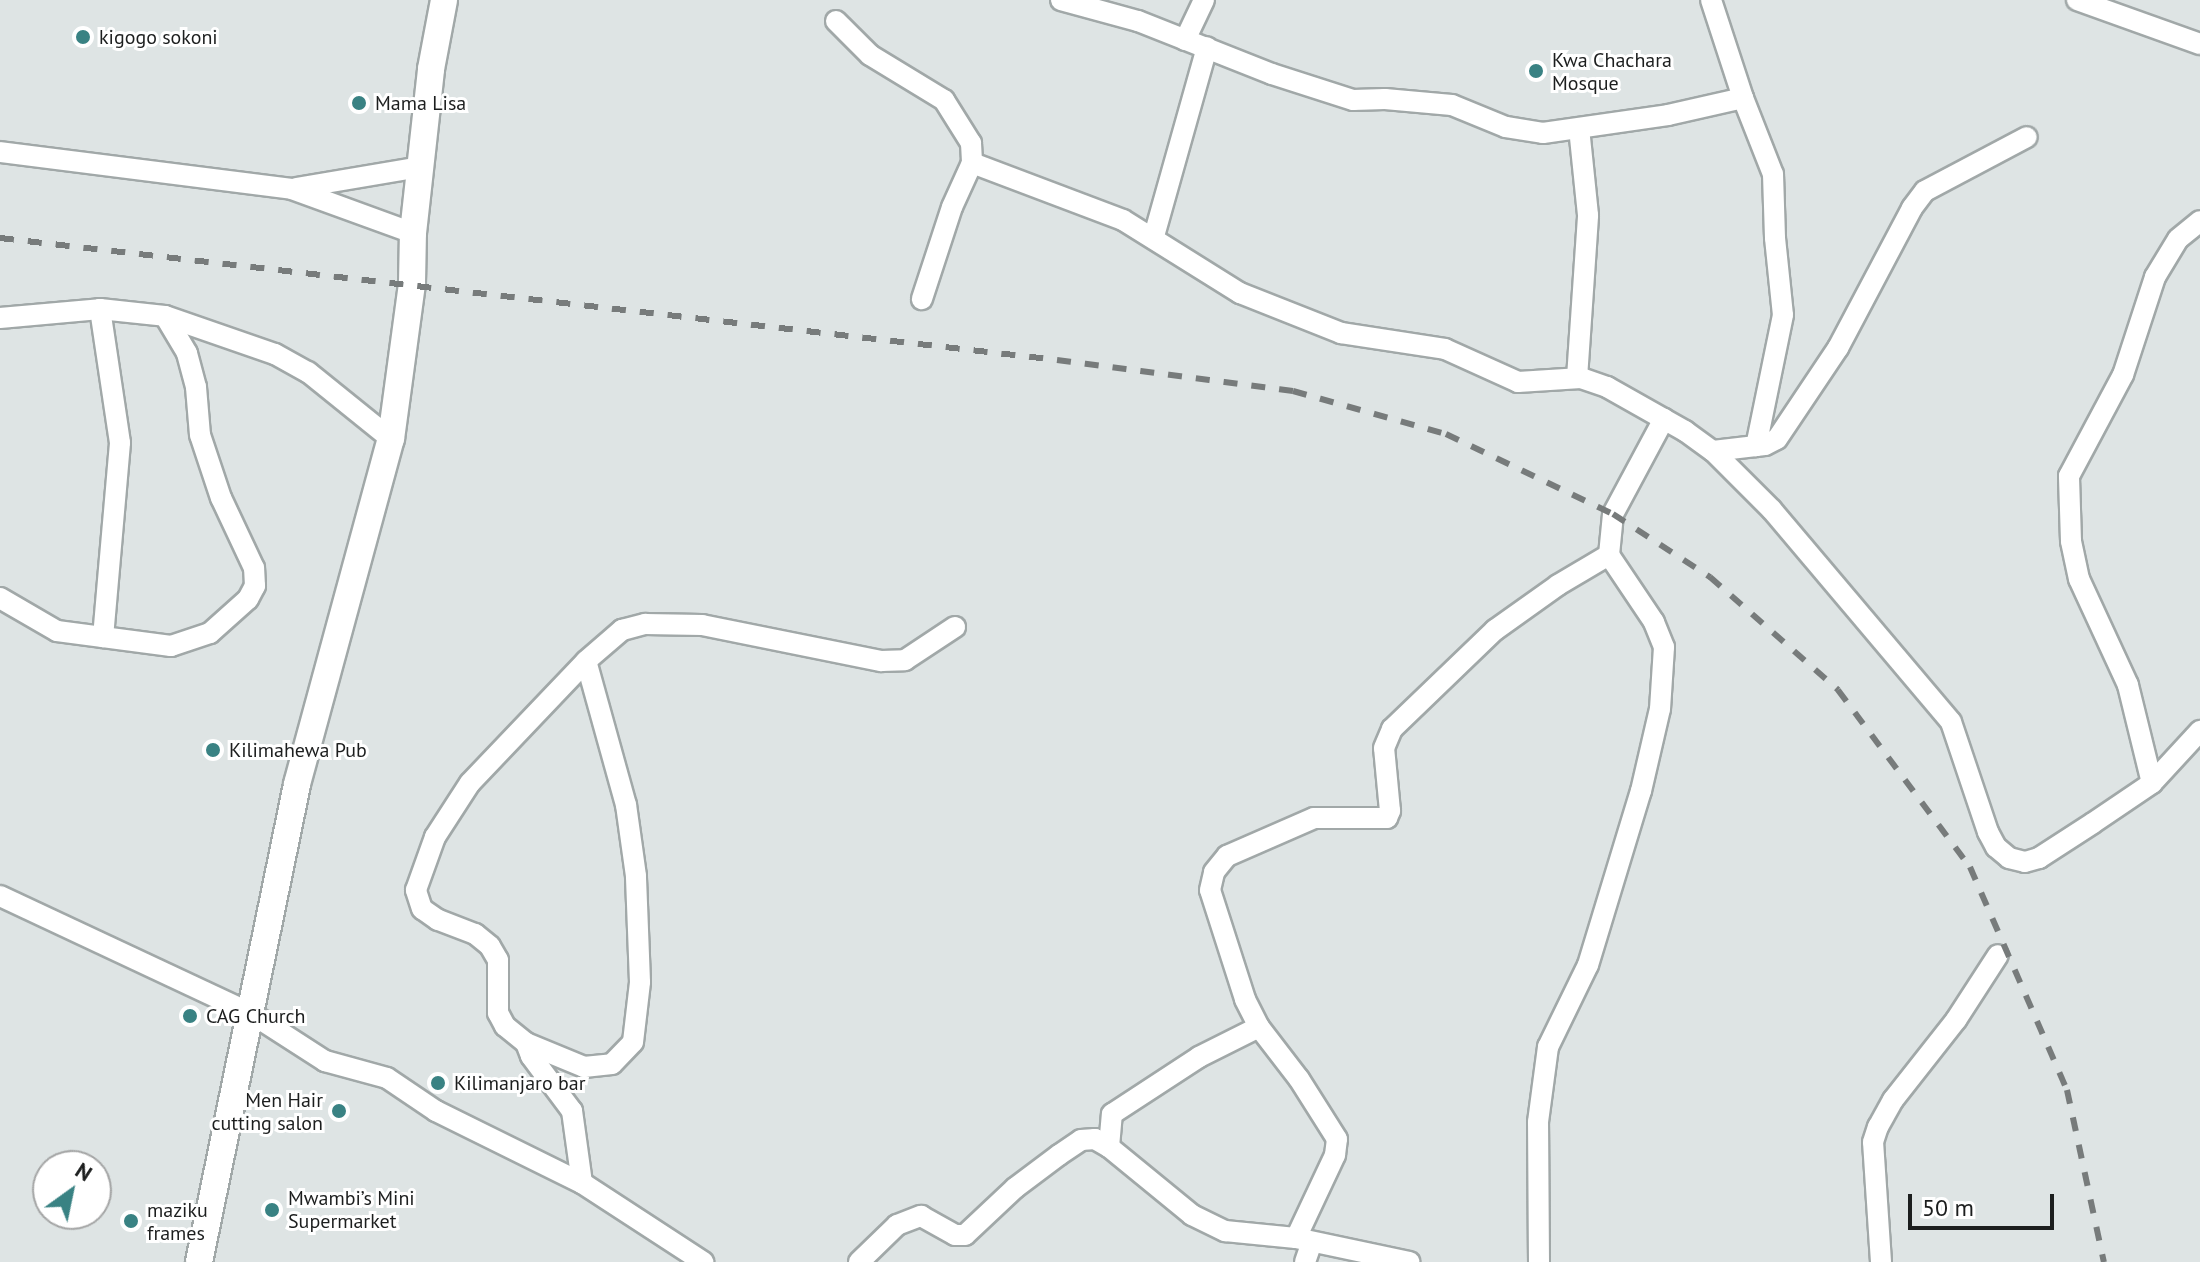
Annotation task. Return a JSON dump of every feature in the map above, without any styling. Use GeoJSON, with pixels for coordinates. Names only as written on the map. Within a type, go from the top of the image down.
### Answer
{"type":"FeatureCollection","features":[{"type":"Feature","properties":{"kind":"main road"},"geometry":{"type":"LineString","coordinates":[[199,1262],[217,1161],[252,1014],[297,784],[391,439],[412,283],[413,233],[431,69],[444,0]]}},
{"type":"Feature","properties":{"kind":"street"},"geometry":{"type":"LineString","coordinates":[[1061,0],[1138,21],[1272,74],[1353,100],[1385,99],[1452,105],[1473,117],[1543,133],[1668,115],[1743,98]]}},
{"type":"Feature","properties":{"kind":"street"},"geometry":{"type":"LineString","coordinates":[[1185,40],[1204,0]]}},
{"type":"Feature","properties":{"kind":"street"},"geometry":{"type":"LineString","coordinates":[[1711,0],[1743,98],[1773,174],[1775,238],[1783,315],[1756,446]]}},
{"type":"Feature","properties":{"kind":"street"},"geometry":{"type":"LineString","coordinates":[[2077,0],[2200,44]]}},
{"type":"Feature","properties":{"kind":"street"},"geometry":{"type":"LineString","coordinates":[[836,21],[870,55],[944,100],[968,136],[972,163],[952,207],[922,299]]}},
{"type":"Feature","properties":{"kind":"street"},"geometry":{"type":"LineString","coordinates":[[1154,236],[1207,47]]}},
{"type":"Feature","properties":{"kind":"street"},"geometry":{"type":"LineString","coordinates":[[1577,378],[1588,215],[1579,128]]}},
{"type":"Feature","properties":{"kind":"street"},"geometry":{"type":"LineString","coordinates":[[1713,451],[1756,446],[1777,439],[1838,348],[1912,208],[1925,191],[2027,137]]}},
{"type":"Feature","properties":{"kind":"street"},"geometry":{"type":"LineString","coordinates":[[0,152],[292,189],[413,233]]}},
{"type":"Feature","properties":{"kind":"street"},"geometry":{"type":"LineString","coordinates":[[972,163],[1123,220],[1154,236],[1240,293],[1341,333],[1445,349],[1518,382],[1577,378],[1607,387],[1713,451],[1772,510],[1951,722],[1988,832],[1996,847],[2009,858],[2025,862],[2039,858],[2152,783],[2200,731]]}},
{"type":"Feature","properties":{"kind":"street"},"geometry":{"type":"LineString","coordinates":[[292,189],[420,167]]}},
{"type":"Feature","properties":{"kind":"street"},"geometry":{"type":"LineString","coordinates":[[2152,783],[2128,685],[2079,579],[2071,541],[2069,476],[2123,375],[2155,277],[2167,254],[2192,224],[2200,221]]}},
{"type":"Feature","properties":{"kind":"street"},"geometry":{"type":"LineString","coordinates":[[0,318],[100,309],[165,316],[275,354],[308,372],[391,439]]}},
{"type":"Feature","properties":{"kind":"street"},"geometry":{"type":"LineString","coordinates":[[100,309],[120,443],[103,637]]}},
{"type":"Feature","properties":{"kind":"street"},"geometry":{"type":"LineString","coordinates":[[0,598],[57,631],[171,646],[210,633],[248,599],[255,586],[254,568],[221,498],[200,435],[196,387],[187,353],[165,316]]}},
{"type":"Feature","properties":{"kind":"street"},"geometry":{"type":"LineString","coordinates":[[1539,1262],[1538,1122],[1548,1047],[1588,965],[1641,791],[1660,709],[1664,647],[1654,622],[1609,555],[1613,514],[1664,419]]}},
{"type":"Feature","properties":{"kind":"street"},"geometry":{"type":"LineString","coordinates":[[1305,1262],[1304,1240],[1335,1155],[1337,1139],[1299,1079],[1259,1027],[1245,999],[1210,890],[1214,872],[1227,856],[1314,818],[1387,818],[1390,811],[1384,748],[1392,729],[1495,630],[1558,585],[1609,555]]}},
{"type":"Feature","properties":{"kind":"street"},"geometry":{"type":"LineString","coordinates":[[586,661],[626,805],[636,876],[640,982],[633,1042],[612,1064],[584,1067],[526,1043],[505,1026],[498,1013],[498,960],[490,946],[475,934],[438,920],[422,909],[416,890],[435,837],[470,783],[586,661],[622,630],[645,624],[702,625],[881,661],[905,660],[955,627]]}},
{"type":"Feature","properties":{"kind":"street"},"geometry":{"type":"LineString","coordinates":[[0,896],[252,1014],[325,1061],[387,1078],[436,1111],[582,1183],[703,1262]]}},
{"type":"Feature","properties":{"kind":"street"},"geometry":{"type":"LineString","coordinates":[[1881,1262],[1873,1142],[1878,1127],[1893,1100],[1956,1020],[1998,955]]}},
{"type":"Feature","properties":{"kind":"street"},"geometry":{"type":"LineString","coordinates":[[1109,1147],[1112,1114],[1199,1057],[1259,1027]]}},
{"type":"Feature","properties":{"kind":"street"},"geometry":{"type":"LineString","coordinates":[[526,1043],[572,1111],[582,1183]]}},
{"type":"Feature","properties":{"kind":"street"},"geometry":{"type":"LineString","coordinates":[[859,1262],[897,1225],[921,1216],[955,1235],[965,1235],[1015,1188],[1081,1140],[1095,1139],[1192,1215],[1225,1231],[1304,1240],[1410,1262]]}},
{"type":"Feature","properties":{"kind":"railway"},"geometry":{"type":"LineString","coordinates":[[0,238],[1057,360],[1293,391],[1446,434],[1613,514],[1710,577],[1838,690],[1970,867],[2067,1090],[2104,1262]]}},
{"type":"Feature","properties":{"kind":"place","name":"kigogo sokoni"},"geometry":{"type":"Point","coordinates":[83,37]}},
{"type":"Feature","properties":{"kind":"place","name":"Kwa Chachara Mosque"},"geometry":{"type":"Point","coordinates":[1536,71]}},
{"type":"Feature","properties":{"kind":"place","name":"Mama Lisa"},"geometry":{"type":"Point","coordinates":[359,103]}},
{"type":"Feature","properties":{"kind":"place","name":"Kilimahewa Pub"},"geometry":{"type":"Point","coordinates":[213,750]}},
{"type":"Feature","properties":{"kind":"place","name":"CAG Church"},"geometry":{"type":"Point","coordinates":[190,1016]}},
{"type":"Feature","properties":{"kind":"place","name":"Kilimanjaro bar"},"geometry":{"type":"Point","coordinates":[438,1083]}},
{"type":"Feature","properties":{"kind":"place","name":"Men Hair cutting salon"},"geometry":{"type":"Point","coordinates":[339,1111]}},
{"type":"Feature","properties":{"kind":"place","name":"Mwambi’s Mini Supermarket"},"geometry":{"type":"Point","coordinates":[272,1210]}},
{"type":"Feature","properties":{"kind":"place","name":"maziku frames"},"geometry":{"type":"Point","coordinates":[131,1221]}}]}
